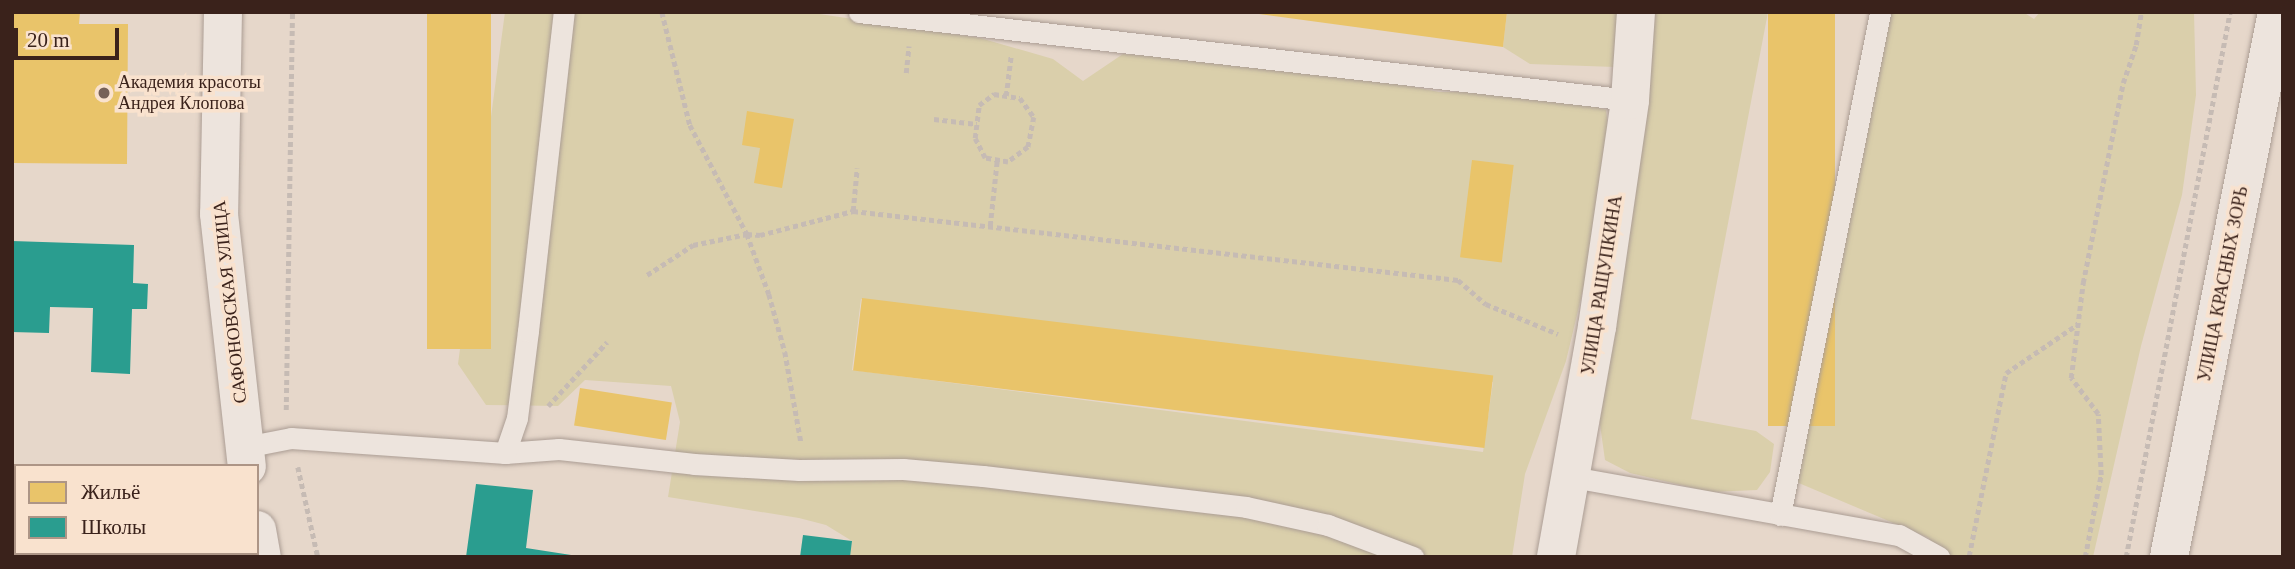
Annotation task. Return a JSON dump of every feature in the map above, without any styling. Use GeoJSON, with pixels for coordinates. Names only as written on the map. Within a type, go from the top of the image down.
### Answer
{"type":"FeatureCollection","features":[{"type":"Feature","properties":{"kind":"street","name":"САФОНОВСКАЯ УЛИЦА"},"geometry":{"type":"LineString","coordinates":[[223,12],[219,214],[246,456]]}},
{"type":"Feature","properties":{"kind":"street","name":"УЛИЦА РАЩУПКИНА"},"geometry":{"type":"LineString","coordinates":[[1556,557],[1572,477],[1630,100],[1636,12]]}},
{"type":"Feature","properties":{"kind":"street","name":"УЛИЦА КРАСНЫХ ЗОРЬ"},"geometry":{"type":"LineString","coordinates":[[2169,557],[2277,12]]}},
{"type":"Feature","properties":{"kind":"lane"},"geometry":{"type":"LineString","coordinates":[[505,453],[517,418],[564,12]]}},
{"type":"Feature","properties":{"kind":"lane"},"geometry":{"type":"LineString","coordinates":[[859,12],[1630,100]]}},
{"type":"Feature","properties":{"kind":"lane"},"geometry":{"type":"LineString","coordinates":[[1780,515],[1880,13]]}},
{"type":"Feature","properties":{"kind":"lane"},"geometry":{"type":"LineString","coordinates":[[246,456],[291,438],[505,453],[559,449],[694,464],[807,470],[913,470],[1120,490],[1246,507],[1328,525],[1413,557]]}},
{"type":"Feature","properties":{"kind":"lane"},"geometry":{"type":"LineString","coordinates":[[1572,477],[1899,535],[1939,557]]}},
{"type":"Feature","properties":{"kind":"path"},"geometry":{"type":"LineString","coordinates":[[292,12],[284,398],[318,557]]}},
{"type":"Feature","properties":{"kind":"path"},"geometry":{"type":"LineString","coordinates":[[662,12],[690,125],[747,234],[769,294],[785,352],[807,470]]}},
{"type":"Feature","properties":{"kind":"path"},"geometry":{"type":"LineString","coordinates":[[2085,557],[2101,475],[2098,414],[2071,378],[2102,183],[2141,12]]}},
{"type":"Feature","properties":{"kind":"path"},"geometry":{"type":"LineString","coordinates":[[2126,557],[2230,12]]}},
{"type":"Feature","properties":{"kind":"path"},"geometry":{"type":"LineString","coordinates":[[1006,96],[1014,30]]}},
{"type":"Feature","properties":{"kind":"path"},"geometry":{"type":"LineString","coordinates":[[994,94],[1006,96],[1020,98],[1034,117],[1028,147],[1008,162],[985,158],[975,138],[979,105],[994,94]]}},
{"type":"Feature","properties":{"kind":"path"},"geometry":{"type":"LineString","coordinates":[[934,119],[977,124]]}},
{"type":"Feature","properties":{"kind":"path"},"geometry":{"type":"LineString","coordinates":[[990,226],[997,160]]}},
{"type":"Feature","properties":{"kind":"path"},"geometry":{"type":"LineString","coordinates":[[853,211],[857,168]]}},
{"type":"Feature","properties":{"kind":"path"},"geometry":{"type":"LineString","coordinates":[[647,275],[693,245],[747,234],[760,235],[853,211],[1458,280],[1486,304],[1559,334]]}},
{"type":"Feature","properties":{"kind":"path"},"geometry":{"type":"LineString","coordinates":[[1969,557],[2006,373],[2078,324]]}},
{"type":"Feature","properties":{"kind":"path"},"geometry":{"type":"LineString","coordinates":[[542,413],[607,342]]}},
{"type":"Feature","properties":{"kind":"shaded area"},"geometry":{"type":"Polygon","coordinates":[[[505,12],[806,12],[980,38],[1053,59],[1083,81],[1123,54],[1291,62],[1439,92],[1550,92],[1606,110],[1613,163],[1566,361],[1525,474],[1512,557],[850,557],[852,541],[826,525],[799,518],[668,497],[680,422],[671,386],[585,380],[558,406],[486,405],[458,364],[505,12]],[[861,299],[852,370],[1483,452],[1493,382],[861,299]]]}},
{"type":"Feature","properties":{"kind":"shaded area"},"geometry":{"type":"Polygon","coordinates":[[[1507,12],[1622,12],[1615,67],[1530,64],[1503,47],[1507,12]]]}},
{"type":"Feature","properties":{"kind":"shaded area"},"geometry":{"type":"Polygon","coordinates":[[[1649,12],[1768,12],[1691,419],[1756,431],[1774,444],[1770,472],[1757,490],[1711,492],[1630,473],[1605,460],[1596,396],[1649,12]]]}},
{"type":"Feature","properties":{"kind":"shaded area"},"geometry":{"type":"Polygon","coordinates":[[[1889,12],[2023,12],[2034,19],[2040,12],[2194,12],[2196,95],[2182,195],[2141,346],[2093,557],[1937,557],[1929,538],[1794,481],[1826,344],[1889,12]]]}},
{"type":"Feature","properties":{"kind":"building: Жильё"},"geometry":{"type":"Polygon","coordinates":[[[12,12],[80,12],[79,24],[128,24],[127,164],[12,163],[12,12]]]}},
{"type":"Feature","properties":{"kind":"building: Жильё"},"geometry":{"type":"Polygon","coordinates":[[[427,12],[491,12],[491,349],[427,349],[427,12]]]}},
{"type":"Feature","properties":{"kind":"building: Жильё"},"geometry":{"type":"Polygon","coordinates":[[[1244,12],[1507,12],[1503,47],[1244,12]]]}},
{"type":"Feature","properties":{"kind":"building: Жильё"},"geometry":{"type":"Polygon","coordinates":[[[1768,12],[1835,12],[1835,426],[1768,426],[1768,12]]]}},
{"type":"Feature","properties":{"kind":"building: Жильё"},"geometry":{"type":"Polygon","coordinates":[[[747,111],[794,119],[782,188],[754,183],[760,148],[742,145],[747,111]]]}},
{"type":"Feature","properties":{"kind":"building: Жильё"},"geometry":{"type":"Polygon","coordinates":[[[1472,160],[1514,165],[1502,262],[1460,257],[1472,160]]]}},
{"type":"Feature","properties":{"kind":"building: Жильё"},"geometry":{"type":"Polygon","coordinates":[[[862,298],[1493,376],[1484,448],[853,370],[862,298]]]}},
{"type":"Feature","properties":{"kind":"building: Жильё"},"geometry":{"type":"Polygon","coordinates":[[[580,388],[672,403],[666,440],[574,426],[580,388]]]}},
{"type":"Feature","properties":{"kind":"building: Школы"},"geometry":{"type":"Polygon","coordinates":[[[12,241],[134,245],[133,283],[148,284],[147,309],[132,309],[130,374],[91,372],[93,308],[50,307],[49,333],[12,332],[12,241]]]}},
{"type":"Feature","properties":{"kind":"building: Школы"},"geometry":{"type":"Polygon","coordinates":[[[476,484],[533,490],[526,548],[584,557],[466,557],[476,484]]]}},
{"type":"Feature","properties":{"kind":"building: Школы"},"geometry":{"type":"Polygon","coordinates":[[[803,535],[852,541],[850,557],[800,557],[803,535]]]}},
{"type":"Feature","properties":{"kind":"place","name":"Академия красоты Андрея Клопова"},"geometry":{"type":"Point","coordinates":[104,93]}}]}
